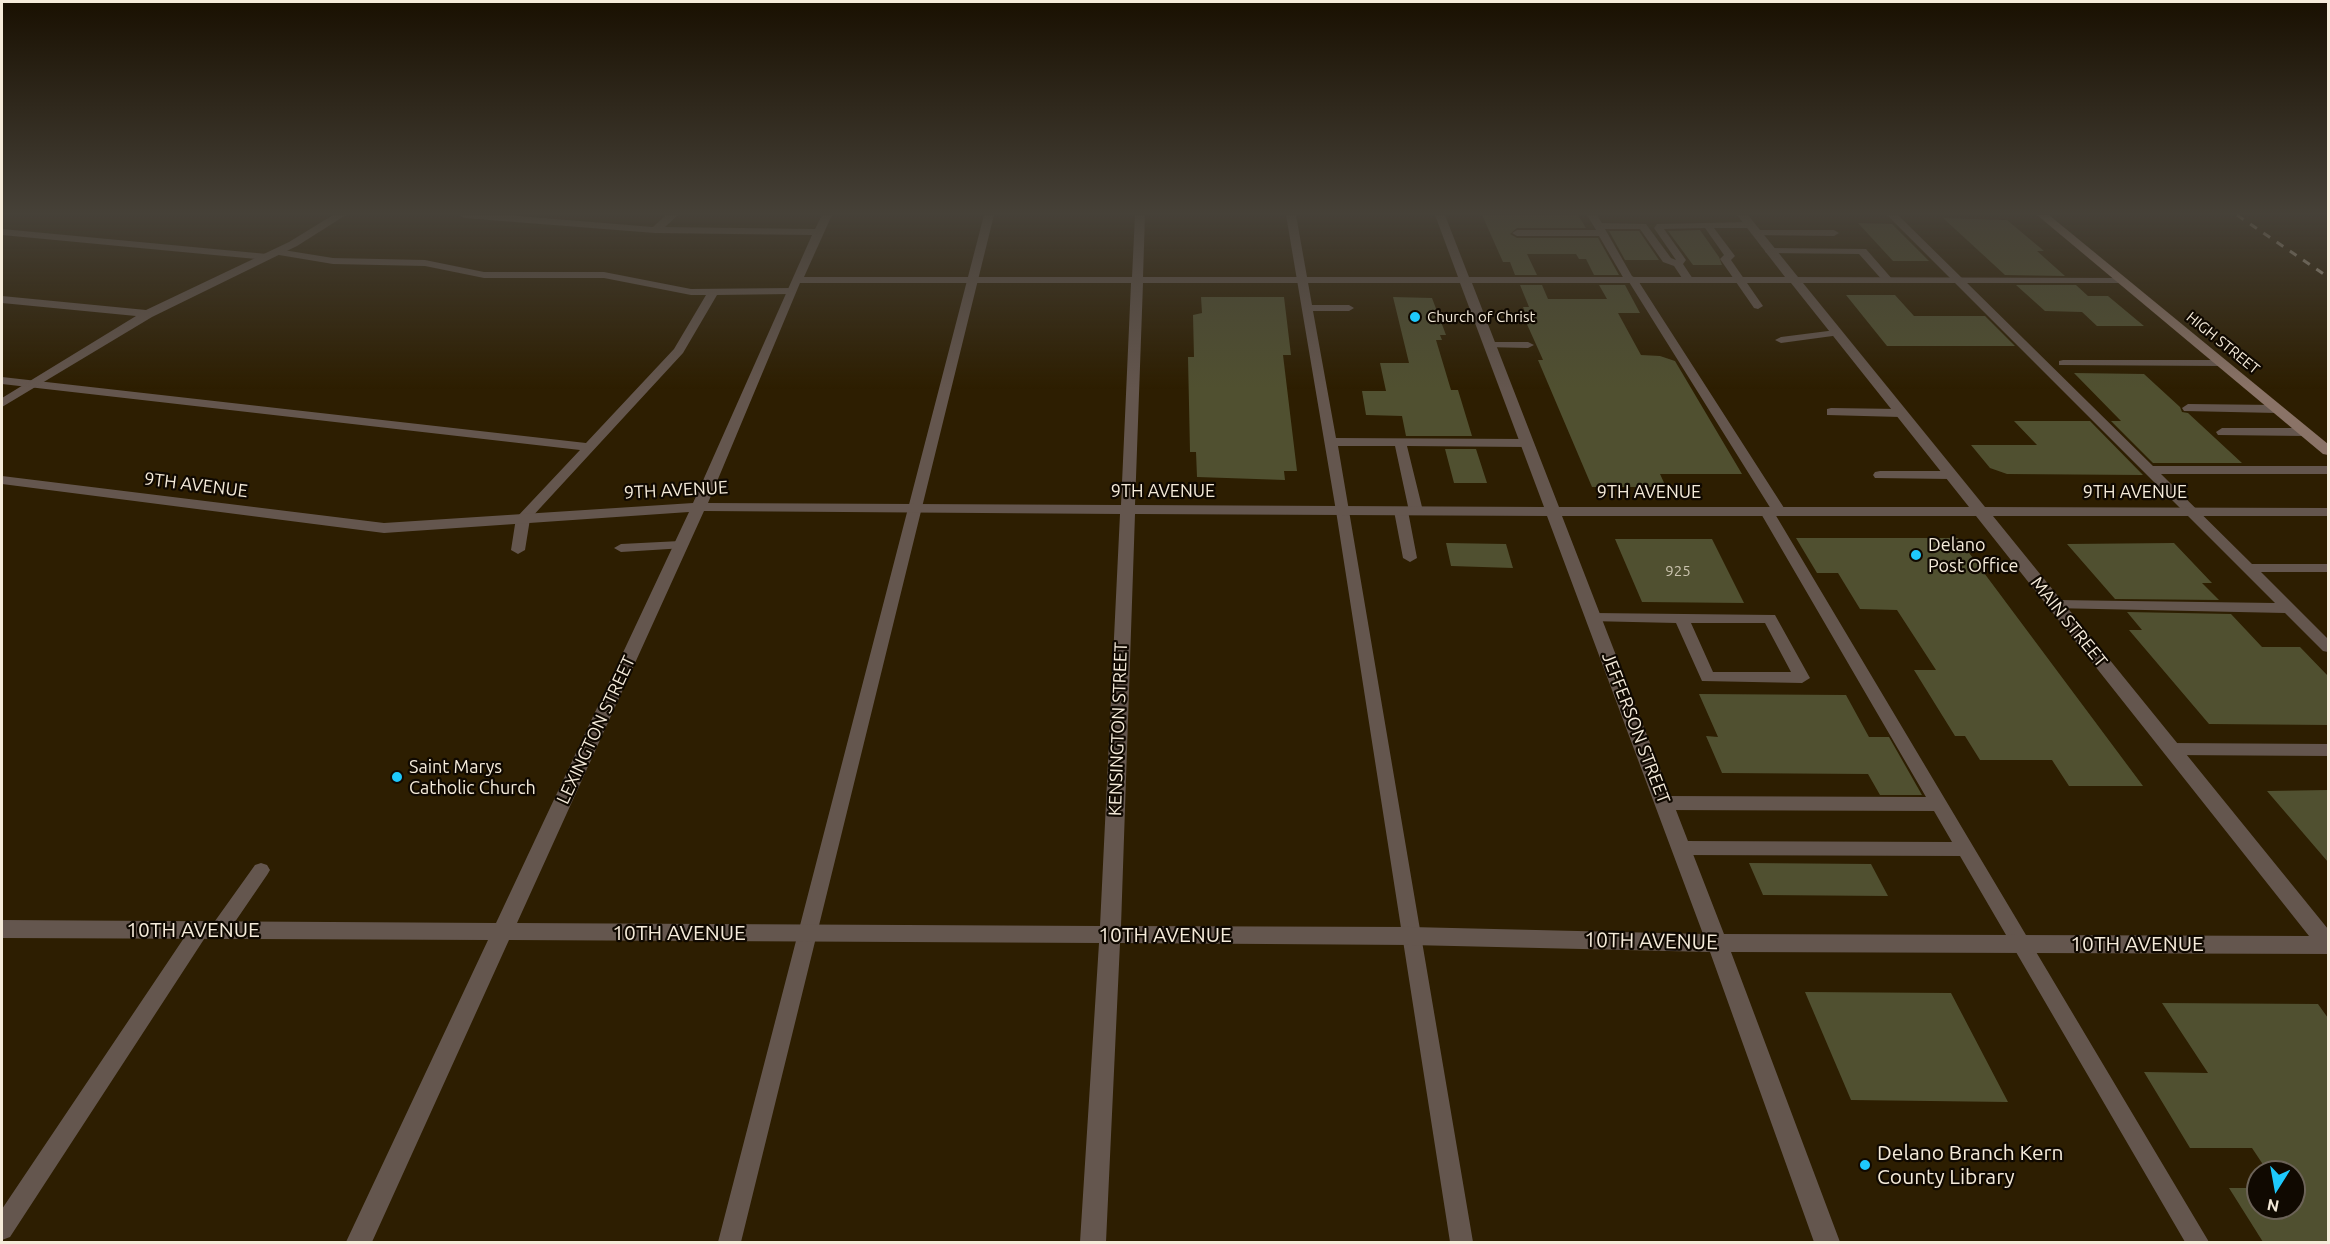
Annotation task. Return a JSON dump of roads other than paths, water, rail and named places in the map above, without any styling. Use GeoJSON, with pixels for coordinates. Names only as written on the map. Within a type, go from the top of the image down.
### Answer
{"type":"FeatureCollection","features":[{"type":"Feature","properties":{"kind":"main road","name":"HIGH STREET"},"geometry":{"type":"LineString","coordinates":[[2113,273],[2328,451]]}},
{"type":"Feature","properties":{"kind":"street"},"geometry":{"type":"LineString","coordinates":[[2,403],[148,314],[234,273]]}},
{"type":"Feature","properties":{"kind":"street","name":"LEXINGTON STREET"},"geometry":{"type":"LineString","coordinates":[[359,1242],[699,507],[799,273]]}},
{"type":"Feature","properties":{"kind":"street","name":"KENSINGTON STREET"},"geometry":{"type":"LineString","coordinates":[[1093,1242],[1110,934],[1138,273]]}},
{"type":"Feature","properties":{"kind":"street","name":"JEFFERSON STREET"},"geometry":{"type":"LineString","coordinates":[[1462,273],[1682,848],[1827,1242]]}},
{"type":"Feature","properties":{"kind":"street","name":"MAIN STREET"},"geometry":{"type":"LineString","coordinates":[[1788,273],[2328,944]]}},
{"type":"Feature","properties":{"kind":"street"},"geometry":{"type":"LineString","coordinates":[[793,285],[1138,278],[2121,280]]}},
{"type":"Feature","properties":{"kind":"street"},"geometry":{"type":"LineString","coordinates":[[2,299],[148,314]]}},
{"type":"Feature","properties":{"kind":"street","name":"9TH AVENUE"},"geometry":{"type":"LineString","coordinates":[[2,480],[384,528],[699,507],[1342,511],[2328,512]]}},
{"type":"Feature","properties":{"kind":"street","name":"10TH AVENUE"},"geometry":{"type":"LineString","coordinates":[[2,929],[1411,936],[1716,943],[2328,944]]}},
{"type":"Feature","properties":{"kind":"lane"},"geometry":{"type":"LineString","coordinates":[[474,273],[484,275],[604,275],[676,290],[714,291],[793,285]]}},
{"type":"Feature","properties":{"kind":"lane"},"geometry":{"type":"LineString","coordinates":[[729,1242],[975,273]]}},
{"type":"Feature","properties":{"kind":"lane"},"geometry":{"type":"LineString","coordinates":[[1301,273],[1462,1242]]}},
{"type":"Feature","properties":{"kind":"lane"},"geometry":{"type":"LineString","coordinates":[[1626,273],[1773,512],[1964,849],[2198,1242]]}},
{"type":"Feature","properties":{"kind":"lane"},"geometry":{"type":"LineString","coordinates":[[1684,273],[1688,279]]}},
{"type":"Feature","properties":{"kind":"lane"},"geometry":{"type":"LineString","coordinates":[[1735,273],[1758,306]]}},
{"type":"Feature","properties":{"kind":"lane"},"geometry":{"type":"LineString","coordinates":[[1882,273],[1888,280]]}},
{"type":"Feature","properties":{"kind":"lane"},"geometry":{"type":"LineString","coordinates":[[1952,273],[2328,646]]}},
{"type":"Feature","properties":{"kind":"lane"},"geometry":{"type":"LineString","coordinates":[[518,550],[523,518],[679,351],[714,291]]}},
{"type":"Feature","properties":{"kind":"lane"},"geometry":{"type":"LineString","coordinates":[[1308,308],[1349,308]]}},
{"type":"Feature","properties":{"kind":"lane"},"geometry":{"type":"LineString","coordinates":[[1781,340],[1836,333]]}},
{"type":"Feature","properties":{"kind":"lane"},"geometry":{"type":"LineString","coordinates":[[1489,345],[1528,345]]}},
{"type":"Feature","properties":{"kind":"lane"},"geometry":{"type":"LineString","coordinates":[[2063,363],[2221,363]]}},
{"type":"Feature","properties":{"kind":"lane"},"geometry":{"type":"LineString","coordinates":[[2,381],[590,447]]}},
{"type":"Feature","properties":{"kind":"lane"},"geometry":{"type":"LineString","coordinates":[[2188,408],[2277,409]]}},
{"type":"Feature","properties":{"kind":"lane"},"geometry":{"type":"LineString","coordinates":[[1831,412],[1900,413]]}},
{"type":"Feature","properties":{"kind":"lane"},"geometry":{"type":"LineString","coordinates":[[2222,432],[2305,432]]}},
{"type":"Feature","properties":{"kind":"lane"},"geometry":{"type":"LineString","coordinates":[[1331,442],[1526,443]]}},
{"type":"Feature","properties":{"kind":"lane"},"geometry":{"type":"LineString","coordinates":[[1400,442],[1409,511],[1410,558]]}},
{"type":"Feature","properties":{"kind":"lane"},"geometry":{"type":"LineString","coordinates":[[2150,470],[2328,470]]}},
{"type":"Feature","properties":{"kind":"lane"},"geometry":{"type":"LineString","coordinates":[[1880,475],[1950,476]]}},
{"type":"Feature","properties":{"kind":"lane"},"geometry":{"type":"LineString","coordinates":[[621,548],[680,545]]}},
{"type":"Feature","properties":{"kind":"lane"},"geometry":{"type":"LineString","coordinates":[[2248,568],[2328,568]]}},
{"type":"Feature","properties":{"kind":"lane"},"geometry":{"type":"LineString","coordinates":[[2056,605],[2288,608]]}},
{"type":"Feature","properties":{"kind":"lane"},"geometry":{"type":"LineString","coordinates":[[1594,618],[1680,618],[1770,618],[1802,678],[1708,677],[1680,618]]}},
{"type":"Feature","properties":{"kind":"lane"},"geometry":{"type":"LineString","coordinates":[[2171,749],[2328,750]]}},
{"type":"Feature","properties":{"kind":"lane"},"geometry":{"type":"LineString","coordinates":[[1664,803],[1938,804]]}},
{"type":"Feature","properties":{"kind":"lane"},"geometry":{"type":"LineString","coordinates":[[1682,848],[1964,849]]}},
{"type":"Feature","properties":{"kind":"lane"},"geometry":{"type":"LineString","coordinates":[[2,1229],[210,929],[261,870]]}},
{"type":"Feature","properties":{"kind":"railway"},"geometry":{"type":"LineString","coordinates":[[2322,273],[2328,277]]}},
{"type":"Feature","properties":{"kind":"place","name":"Church of Christ"},"geometry":{"type":"Point","coordinates":[1415,317]}},
{"type":"Feature","properties":{"kind":"place","name":"Delano Post Office"},"geometry":{"type":"Point","coordinates":[1916,555]}},
{"type":"Feature","properties":{"kind":"place","name":"Saint Marys Catholic Church"},"geometry":{"type":"Point","coordinates":[397,777]}},
{"type":"Feature","properties":{"kind":"place","name":"Delano Branch Kern County Library"},"geometry":{"type":"Point","coordinates":[1865,1165]}}]}
